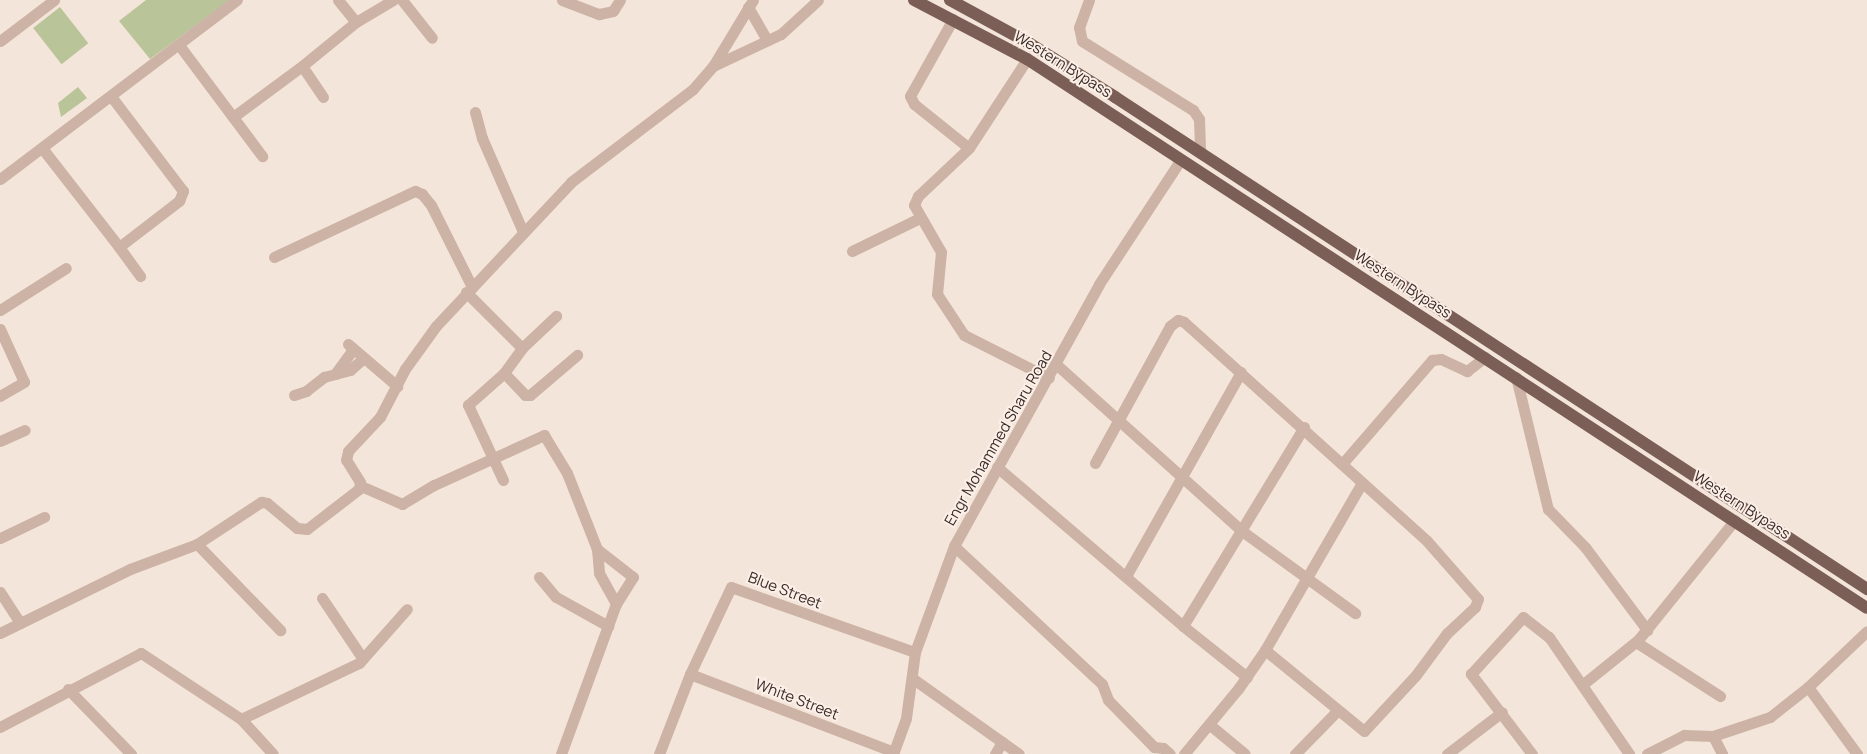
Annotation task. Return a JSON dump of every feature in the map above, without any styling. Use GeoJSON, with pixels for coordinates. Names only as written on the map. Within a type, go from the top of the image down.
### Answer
{"type":"FeatureCollection","features":[{"type":"Feature","properties":{"kind":"main road","name":"Western Bypass"},"geometry":{"type":"LineString","coordinates":[[914,0],[1027,59],[1516,376],[1867,608]]}},
{"type":"Feature","properties":{"kind":"main road","name":"Western Bypass"},"geometry":{"type":"LineString","coordinates":[[950,0],[1029,43],[1867,589]]}},
{"type":"Feature","properties":{"kind":"street"},"geometry":{"type":"LineString","coordinates":[[0,41],[54,0]]}},
{"type":"Feature","properties":{"kind":"street"},"geometry":{"type":"LineString","coordinates":[[0,179],[180,45],[237,0]]}},
{"type":"Feature","properties":{"kind":"street"},"geometry":{"type":"LineString","coordinates":[[338,0],[356,22]]}},
{"type":"Feature","properties":{"kind":"street"},"geometry":{"type":"LineString","coordinates":[[233,117],[302,66],[356,22],[393,0]]}},
{"type":"Feature","properties":{"kind":"street"},"geometry":{"type":"LineString","coordinates":[[402,0],[432,38]]}},
{"type":"Feature","properties":{"kind":"street"},"geometry":{"type":"LineString","coordinates":[[562,0],[599,14],[613,10],[620,0]]}},
{"type":"Feature","properties":{"kind":"street"},"geometry":{"type":"LineString","coordinates":[[713,66],[794,25],[818,0]]}},
{"type":"Feature","properties":{"kind":"street"},"geometry":{"type":"LineString","coordinates":[[1089,0],[1079,27],[1082,41],[1193,110],[1199,119],[1200,153]]}},
{"type":"Feature","properties":{"kind":"street"},"geometry":{"type":"LineString","coordinates":[[750,3],[767,40]]}},
{"type":"Feature","properties":{"kind":"street"},"geometry":{"type":"LineString","coordinates":[[616,604],[599,573],[597,549],[567,473],[547,437],[539,435],[434,485],[402,504],[361,486],[346,455],[380,417],[397,386],[436,326],[571,182],[691,91],[713,66],[750,3]]}},
{"type":"Feature","properties":{"kind":"street"},"geometry":{"type":"LineString","coordinates":[[953,19],[910,96],[914,104],[969,148]]}},
{"type":"Feature","properties":{"kind":"street"},"geometry":{"type":"LineString","coordinates":[[180,45],[262,156]]}},
{"type":"Feature","properties":{"kind":"street"},"geometry":{"type":"LineString","coordinates":[[1027,59],[969,148],[918,196],[914,205],[941,252],[937,294],[964,335],[1049,378]]}},
{"type":"Feature","properties":{"kind":"street"},"geometry":{"type":"LineString","coordinates":[[302,66],[323,96]]}},
{"type":"Feature","properties":{"kind":"street"},"geometry":{"type":"LineString","coordinates":[[111,96],[183,191],[179,201],[119,247]]}},
{"type":"Feature","properties":{"kind":"street"},"geometry":{"type":"LineString","coordinates":[[475,112],[482,138],[523,232]]}},
{"type":"Feature","properties":{"kind":"street"},"geometry":{"type":"LineString","coordinates":[[42,148],[140,276]]}},
{"type":"Feature","properties":{"kind":"street","name":"Engr Mohammed Sharu Road"},"geometry":{"type":"LineString","coordinates":[[893,753],[906,718],[915,652],[954,546],[997,467],[1057,365],[1099,284],[1181,158]]}},
{"type":"Feature","properties":{"kind":"street"},"geometry":{"type":"LineString","coordinates":[[274,257],[415,191],[422,194],[431,205],[469,290],[522,348]]}},
{"type":"Feature","properties":{"kind":"street"},"geometry":{"type":"LineString","coordinates":[[852,251],[920,218]]}},
{"type":"Feature","properties":{"kind":"street"},"geometry":{"type":"LineString","coordinates":[[0,310],[66,268]]}},
{"type":"Feature","properties":{"kind":"street"},"geometry":{"type":"LineString","coordinates":[[503,480],[468,408],[504,373],[522,348],[556,316]]}},
{"type":"Feature","properties":{"kind":"street"},"geometry":{"type":"LineString","coordinates":[[1094,463],[1173,322],[1184,322],[1304,428],[1427,541],[1476,594],[1478,602],[1447,633],[1416,675],[1369,728],[1362,731],[1265,650]]}},
{"type":"Feature","properties":{"kind":"street"},"geometry":{"type":"LineString","coordinates":[[0,329],[24,382],[0,396]]}},
{"type":"Feature","properties":{"kind":"street"},"geometry":{"type":"LineString","coordinates":[[335,374],[350,346],[397,386]]}},
{"type":"Feature","properties":{"kind":"street"},"geometry":{"type":"LineString","coordinates":[[504,373],[525,395],[530,396],[577,355]]}},
{"type":"Feature","properties":{"kind":"street"},"geometry":{"type":"LineString","coordinates":[[1342,464],[1432,360],[1441,359],[1467,371],[1486,357]]}},
{"type":"Feature","properties":{"kind":"street"},"geometry":{"type":"LineString","coordinates":[[294,395],[335,374],[350,370],[364,358]]}},
{"type":"Feature","properties":{"kind":"street"},"geometry":{"type":"LineString","coordinates":[[1057,365],[1120,419],[1242,531],[1355,613]]}},
{"type":"Feature","properties":{"kind":"street"},"geometry":{"type":"LineString","coordinates":[[1126,576],[1184,477],[1241,372]]}},
{"type":"Feature","properties":{"kind":"street"},"geometry":{"type":"LineString","coordinates":[[1516,376],[1548,509],[1585,547],[1647,630]]}},
{"type":"Feature","properties":{"kind":"street"},"geometry":{"type":"LineString","coordinates":[[1183,626],[1304,428]]}},
{"type":"Feature","properties":{"kind":"street"},"geometry":{"type":"LineString","coordinates":[[0,440],[25,430]]}},
{"type":"Feature","properties":{"kind":"street"},"geometry":{"type":"LineString","coordinates":[[997,467],[1183,626],[1248,677]]}},
{"type":"Feature","properties":{"kind":"street"},"geometry":{"type":"LineString","coordinates":[[1184,754],[1248,677],[1308,579],[1362,483]]}},
{"type":"Feature","properties":{"kind":"street"},"geometry":{"type":"LineString","coordinates":[[0,633],[130,569],[197,544],[261,502],[267,503],[297,528],[307,529],[361,486]]}},
{"type":"Feature","properties":{"kind":"street"},"geometry":{"type":"LineString","coordinates":[[0,538],[44,517]]}},
{"type":"Feature","properties":{"kind":"street"},"geometry":{"type":"LineString","coordinates":[[1582,685],[1636,642],[1735,520]]}},
{"type":"Feature","properties":{"kind":"street"},"geometry":{"type":"LineString","coordinates":[[197,544],[280,630]]}},
{"type":"Feature","properties":{"kind":"street"},"geometry":{"type":"LineString","coordinates":[[954,546],[1102,684],[1108,700],[1154,747],[1163,748],[1170,754]]}},
{"type":"Feature","properties":{"kind":"street"},"geometry":{"type":"LineString","coordinates":[[560,754],[616,604],[633,577],[597,549]]}},
{"type":"Feature","properties":{"kind":"street"},"geometry":{"type":"LineString","coordinates":[[538,577],[556,597],[608,626]]}},
{"type":"Feature","properties":{"kind":"street","name":"Blue Street"},"geometry":{"type":"LineString","coordinates":[[659,754],[690,674],[726,592],[734,587],[915,652]]}},
{"type":"Feature","properties":{"kind":"street"},"geometry":{"type":"LineString","coordinates":[[0,592],[20,623]]}},
{"type":"Feature","properties":{"kind":"street"},"geometry":{"type":"LineString","coordinates":[[322,598],[363,659]]}},
{"type":"Feature","properties":{"kind":"street"},"geometry":{"type":"LineString","coordinates":[[241,719],[348,670],[363,659],[407,609]]}},
{"type":"Feature","properties":{"kind":"street"},"geometry":{"type":"LineString","coordinates":[[1532,754],[1502,712],[1471,674],[1523,617],[1549,637],[1629,754]]}},
{"type":"Feature","properties":{"kind":"street"},"geometry":{"type":"LineString","coordinates":[[1647,754],[1684,735],[1713,736],[1770,716],[1808,687],[1867,631]]}},
{"type":"Feature","properties":{"kind":"street"},"geometry":{"type":"LineString","coordinates":[[1636,642],[1720,696]]}},
{"type":"Feature","properties":{"kind":"street"},"geometry":{"type":"LineString","coordinates":[[0,727],[68,689],[137,654],[145,653],[241,719],[273,754]]}},
{"type":"Feature","properties":{"kind":"street","name":"White Street"},"geometry":{"type":"LineString","coordinates":[[690,674],[893,753]]}},
{"type":"Feature","properties":{"kind":"street"},"geometry":{"type":"LineString","coordinates":[[912,678],[1019,754]]}},
{"type":"Feature","properties":{"kind":"street"},"geometry":{"type":"LineString","coordinates":[[1808,687],[1856,754]]}},
{"type":"Feature","properties":{"kind":"street"},"geometry":{"type":"LineString","coordinates":[[68,689],[131,754]]}},
{"type":"Feature","properties":{"kind":"street"},"geometry":{"type":"LineString","coordinates":[[1295,754],[1337,711]]}},
{"type":"Feature","properties":{"kind":"street"},"geometry":{"type":"LineString","coordinates":[[1447,754],[1502,712]]}},
{"type":"Feature","properties":{"kind":"street"},"geometry":{"type":"LineString","coordinates":[[1210,725],[1245,754]]}},
{"type":"Feature","properties":{"kind":"street"},"geometry":{"type":"LineString","coordinates":[[1713,736],[1722,754]]}},
{"type":"Feature","properties":{"kind":"street"},"geometry":{"type":"LineString","coordinates":[[995,754],[1002,742]]}},
{"type":"Feature","properties":{"kind":"green space"},"geometry":{"type":"Polygon","coordinates":[[[146,0],[230,0],[150,59],[119,21],[146,0]]]}},
{"type":"Feature","properties":{"kind":"green space"},"geometry":{"type":"Polygon","coordinates":[[[60,7],[88,43],[62,64],[33,28],[60,7]]]}},
{"type":"Feature","properties":{"kind":"green space"},"geometry":{"type":"Polygon","coordinates":[[[78,87],[87,98],[61,117],[58,103],[78,87]]]}}]}
